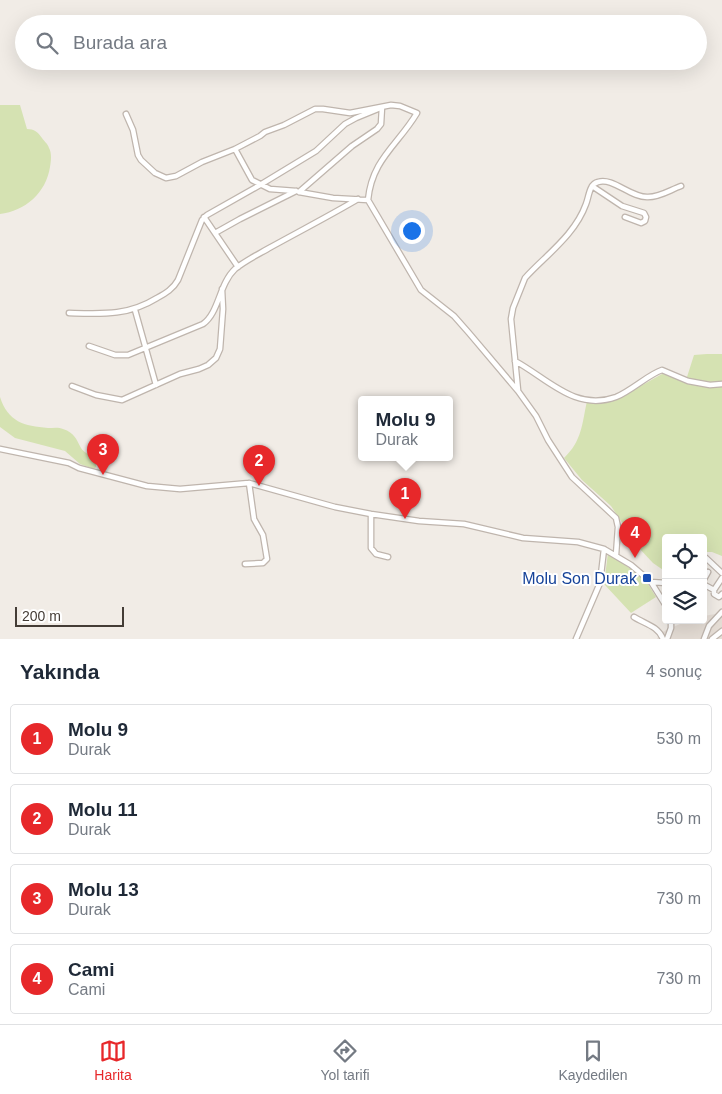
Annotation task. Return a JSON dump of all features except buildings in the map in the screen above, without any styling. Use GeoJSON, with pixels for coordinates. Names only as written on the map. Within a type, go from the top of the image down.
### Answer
{"type":"FeatureCollection","features":[{"type":"Feature","properties":{"kind":"street"},"geometry":{"type":"LineString","coordinates":[[126,114],[133,130],[139,158],[161,177],[173,177],[202,162],[235,149],[264,132],[284,125],[315,109],[322,108],[350,113],[397,106],[417,113],[382,160],[372,180],[368,200],[421,290],[454,316],[518,391],[536,416],[572,477],[616,518],[618,527],[616,555]]}},
{"type":"Feature","properties":{"kind":"street"},"geometry":{"type":"LineString","coordinates":[[69,313],[119,313],[135,310],[164,294],[176,284],[194,237],[204,217],[260,186],[316,151],[345,124],[382,107]]}},
{"type":"Feature","properties":{"kind":"street"},"geometry":{"type":"LineString","coordinates":[[368,200],[333,198],[299,192],[352,146],[377,129],[381,124],[382,107]]}},
{"type":"Feature","properties":{"kind":"street"},"geometry":{"type":"LineString","coordinates":[[215,234],[240,219],[296,191],[274,190],[260,186],[252,180],[235,149]]}},
{"type":"Feature","properties":{"kind":"street"},"geometry":{"type":"LineString","coordinates":[[518,391],[511,319],[520,287],[525,278],[572,230],[580,218],[592,186],[596,182],[602,181],[615,185],[636,196],[646,198],[656,197],[680,186]]}},
{"type":"Feature","properties":{"kind":"street"},"geometry":{"type":"LineString","coordinates":[[592,186],[622,206],[644,213],[646,217],[645,221],[641,223],[625,217]]}},
{"type":"Feature","properties":{"kind":"street"},"geometry":{"type":"LineString","coordinates":[[89,346],[122,355],[131,354],[205,323],[210,317],[222,289],[231,274],[238,267],[358,199]]}},
{"type":"Feature","properties":{"kind":"street"},"geometry":{"type":"LineString","coordinates":[[204,217],[238,267]]}},
{"type":"Feature","properties":{"kind":"street"},"geometry":{"type":"LineString","coordinates":[[72,386],[90,393],[119,400],[128,398],[180,374],[204,367],[217,356],[220,349],[223,317],[222,289]]}},
{"type":"Feature","properties":{"kind":"street"},"geometry":{"type":"LineString","coordinates":[[135,310],[147,347],[156,385]]}},
{"type":"Feature","properties":{"kind":"street"},"geometry":{"type":"LineString","coordinates":[[515,361],[553,387],[585,400],[615,397],[662,370],[688,381],[710,385],[722,384]]}},
{"type":"Feature","properties":{"kind":"street"},"geometry":{"type":"LineString","coordinates":[[0,449],[69,463],[79,468],[148,486],[180,489],[249,483],[335,507],[371,514],[464,524],[523,538],[578,542],[604,549],[616,555],[642,573],[651,582],[662,600]]}},
{"type":"Feature","properties":{"kind":"street"},"geometry":{"type":"LineString","coordinates":[[245,564],[263,563],[267,559],[263,535],[254,519],[249,483]]}},
{"type":"Feature","properties":{"kind":"street"},"geometry":{"type":"LineString","coordinates":[[371,514],[371,548],[376,554],[388,557]]}},
{"type":"Feature","properties":{"kind":"street"},"geometry":{"type":"LineString","coordinates":[[576,639],[600,583],[604,549]]}},
{"type":"Feature","properties":{"kind":"street"},"geometry":{"type":"LineString","coordinates":[[707,559],[722,573]]}},
{"type":"Feature","properties":{"kind":"street"},"geometry":{"type":"LineString","coordinates":[[705,579],[708,572]]}},
{"type":"Feature","properties":{"kind":"street"},"geometry":{"type":"LineString","coordinates":[[714,590],[722,578]]}},
{"type":"Feature","properties":{"kind":"street"},"geometry":{"type":"LineString","coordinates":[[651,582],[662,583]]}},
{"type":"Feature","properties":{"kind":"street"},"geometry":{"type":"LineString","coordinates":[[707,586],[714,590],[714,594],[718,597],[722,594]]}},
{"type":"Feature","properties":{"kind":"street"},"geometry":{"type":"LineString","coordinates":[[704,639],[709,626],[722,612]]}},
{"type":"Feature","properties":{"kind":"street"},"geometry":{"type":"LineString","coordinates":[[634,617],[654,626],[661,633],[663,639]]}},
{"type":"Feature","properties":{"kind":"street"},"geometry":{"type":"LineString","coordinates":[[667,639],[671,624]]}},
{"type":"Feature","properties":{"kind":"street"},"geometry":{"type":"LineString","coordinates":[[712,639],[722,630]]}},
{"type":"Feature","properties":{"kind":"shaded area"},"geometry":{"type":"Polygon","coordinates":[[[722,613],[722,639],[657,639],[660,633],[680,624],[707,624],[707,615],[722,613]]]}},
{"type":"Feature","properties":{"kind":"green space"},"geometry":{"type":"Polygon","coordinates":[[[0,105],[20,105],[27,129],[34,130],[39,134],[51,152],[51,157],[48,176],[39,193],[26,205],[0,214],[0,105]]]}},
{"type":"Feature","properties":{"kind":"green space"},"geometry":{"type":"Polygon","coordinates":[[[722,354],[722,556],[707,552],[707,534],[662,534],[662,569],[653,563],[638,547],[611,506],[582,480],[564,458],[578,439],[587,401],[623,396],[662,374],[687,377],[694,355],[722,354]]]}},
{"type":"Feature","properties":{"kind":"green space"},"geometry":{"type":"Polygon","coordinates":[[[0,397],[3,405],[12,417],[24,424],[60,428],[70,432],[82,449],[96,460],[96,467],[94,469],[80,464],[65,451],[15,438],[0,427],[0,397]]]}},
{"type":"Feature","properties":{"kind":"green space"},"geometry":{"type":"Polygon","coordinates":[[[608,553],[645,579],[656,597],[631,613],[604,584],[608,553]]]}},
{"type":"Feature","properties":{"kind":"place","name":"Molu 13"},"geometry":{"type":"Point","coordinates":[103,475]}},
{"type":"Feature","properties":{"kind":"place","name":"Molu 11"},"geometry":{"type":"Point","coordinates":[259,486]}},
{"type":"Feature","properties":{"kind":"place","name":"Molu 9"},"geometry":{"type":"Point","coordinates":[405,519]}},
{"type":"Feature","properties":{"kind":"place","name":"Cami"},"geometry":{"type":"Point","coordinates":[635,558]}},
{"type":"Feature","properties":{"kind":"place","name":"Molu Son Durak"},"geometry":{"type":"Point","coordinates":[647,578]}}]}
